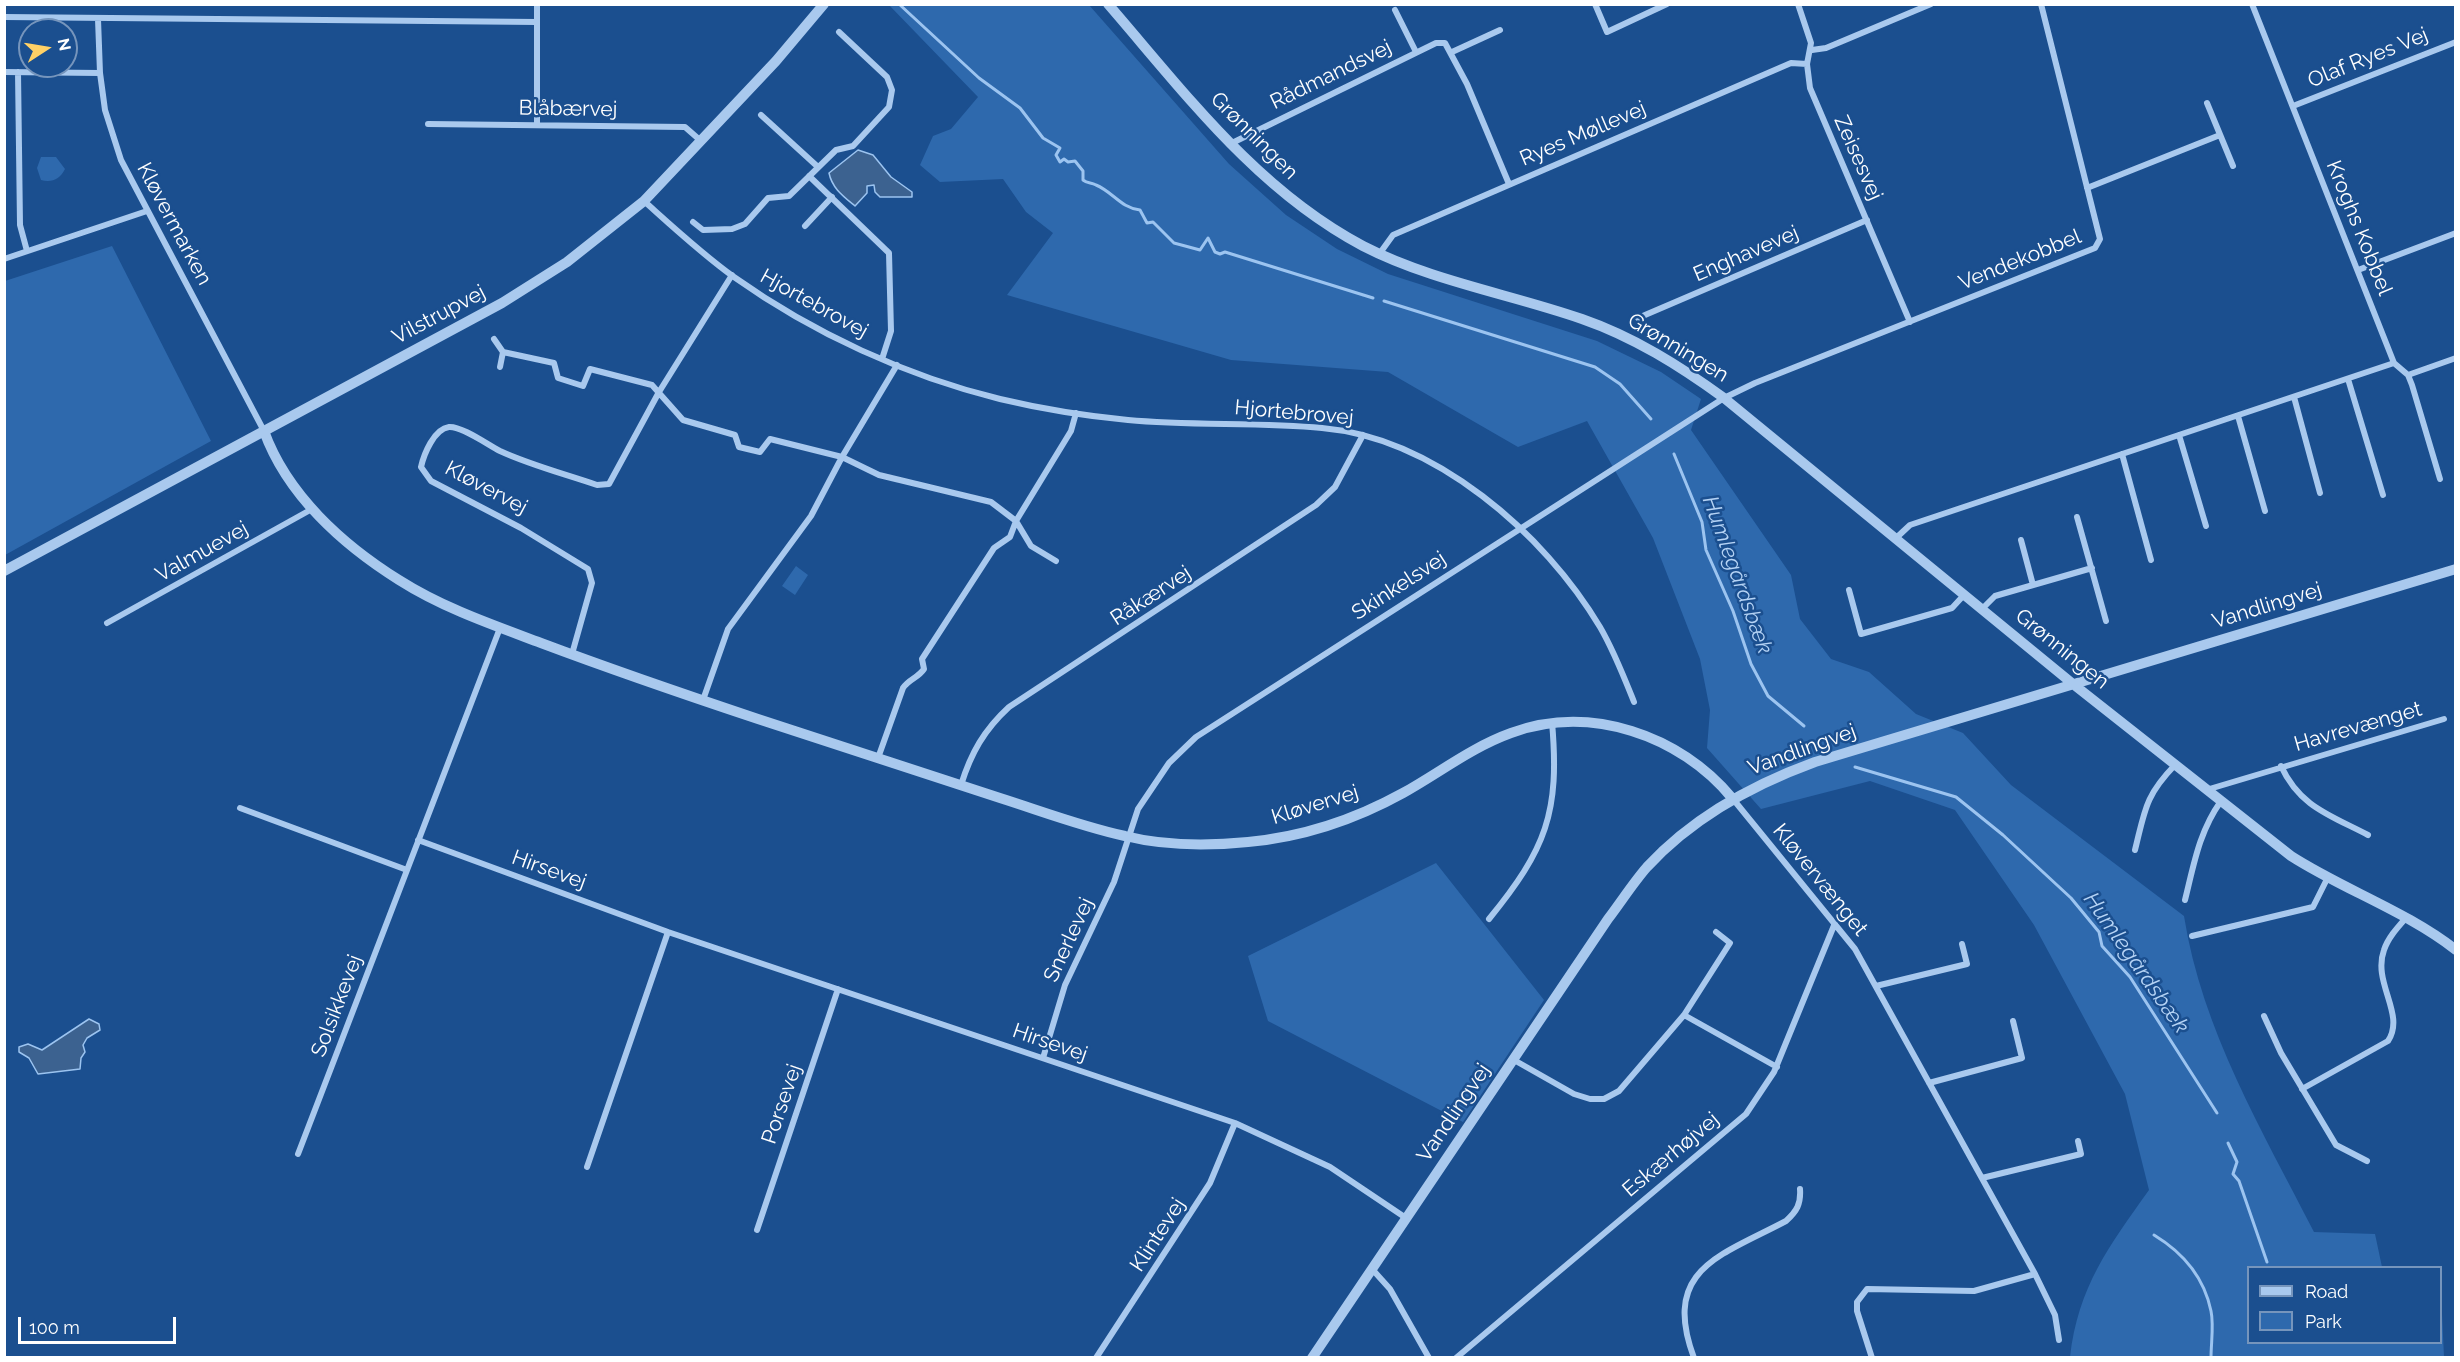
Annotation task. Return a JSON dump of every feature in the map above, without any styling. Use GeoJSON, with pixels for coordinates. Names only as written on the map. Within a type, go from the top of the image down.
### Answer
{"type":"FeatureCollection","features":[{"type":"Feature","properties":{"kind":"street"},"geometry":{"type":"LineString","coordinates":[[537,4],[537,125]]}},
{"type":"Feature","properties":{"kind":"street","name":"Vilstrupvej"},"geometry":{"type":"LineString","coordinates":[[4,571],[502,303],[575,256],[644,201],[702,141],[824,4]]}},
{"type":"Feature","properties":{"kind":"street","name":"Grønningen"},"geometry":{"type":"LineString","coordinates":[[1108,4],[1230,144],[1283,194],[1320,220],[1380,253],[1410,266],[1583,319],[1613,331],[1680,367],[1724,398],[2073,684],[2291,856],[2327,879],[2436,934],[2456,950]]}},
{"type":"Feature","properties":{"kind":"street"},"geometry":{"type":"LineString","coordinates":[[1595,4],[1607,32],[1667,4]]}},
{"type":"Feature","properties":{"kind":"street"},"geometry":{"type":"LineString","coordinates":[[1798,4],[1812,50],[1826,48],[1932,4]]}},
{"type":"Feature","properties":{"kind":"street","name":"Vendekobbel"},"geometry":{"type":"LineString","coordinates":[[1724,398],[1755,383],[2095,249],[2100,239],[2041,4]]}},
{"type":"Feature","properties":{"kind":"street","name":"Kroghs Kobbel"},"geometry":{"type":"LineString","coordinates":[[2252,4],[2394,363],[2408,375]]}},
{"type":"Feature","properties":{"kind":"street","name":"Rådmandsvej"},"geometry":{"type":"LineString","coordinates":[[1395,10],[1416,52]]}},
{"type":"Feature","properties":{"kind":"street"},"geometry":{"type":"LineString","coordinates":[[4,17],[537,22]]}},
{"type":"Feature","properties":{"kind":"street","name":"Kløvermarken"},"geometry":{"type":"LineString","coordinates":[[98,19],[99,73],[111,136],[147,211],[264,431]]}},
{"type":"Feature","properties":{"kind":"street"},"geometry":{"type":"LineString","coordinates":[[1500,30],[1452,52],[1509,184]]}},
{"type":"Feature","properties":{"kind":"street"},"geometry":{"type":"LineString","coordinates":[[693,222],[703,230],[732,230],[745,224],[768,198],[789,196],[836,150],[853,146],[889,107],[892,90],[887,77],[839,32]]}},
{"type":"Feature","properties":{"kind":"street","name":"Olaf Ryes Vej"},"geometry":{"type":"LineString","coordinates":[[2293,106],[2456,42]]}},
{"type":"Feature","properties":{"kind":"street","name":"Rådmandsvej"},"geometry":{"type":"LineString","coordinates":[[1230,144],[1436,43],[1445,43],[1452,52]]}},
{"type":"Feature","properties":{"kind":"street","name":"Zeisesvej"},"geometry":{"type":"LineString","coordinates":[[1812,50],[1808,64],[1810,88],[1910,322]]}},
{"type":"Feature","properties":{"kind":"street","name":"Ryes Møllevej"},"geometry":{"type":"LineString","coordinates":[[1380,253],[1393,235],[1791,63],[1808,64]]}},
{"type":"Feature","properties":{"kind":"street"},"geometry":{"type":"LineString","coordinates":[[4,72],[18,72]]}},
{"type":"Feature","properties":{"kind":"street"},"geometry":{"type":"LineString","coordinates":[[78,73],[99,73]]}},
{"type":"Feature","properties":{"kind":"street"},"geometry":{"type":"LineString","coordinates":[[18,78],[20,225],[27,251]]}},
{"type":"Feature","properties":{"kind":"street"},"geometry":{"type":"LineString","coordinates":[[2207,103],[2233,166]]}},
{"type":"Feature","properties":{"kind":"street"},"geometry":{"type":"LineString","coordinates":[[761,115],[818,168]]}},
{"type":"Feature","properties":{"kind":"street","name":"Blåbærvej"},"geometry":{"type":"LineString","coordinates":[[428,124],[685,127],[702,141]]}},
{"type":"Feature","properties":{"kind":"street"},"geometry":{"type":"LineString","coordinates":[[2087,188],[2220,135]]}},
{"type":"Feature","properties":{"kind":"street","name":"Hjortebrovej"},"geometry":{"type":"LineString","coordinates":[[809,176],[890,253],[891,331],[882,359]]}},
{"type":"Feature","properties":{"kind":"street"},"geometry":{"type":"LineString","coordinates":[[805,226],[832,197]]}},
{"type":"Feature","properties":{"kind":"street","name":"Hjortebrovej"},"geometry":{"type":"LineString","coordinates":[[644,201],[732,275],[776,305],[882,359],[951,385],[1001,399],[1129,420],[1324,428],[1363,435],[1406,450],[1443,469],[1479,492],[1551,559],[1576,591],[1600,628],[1634,702]]}},
{"type":"Feature","properties":{"kind":"street"},"geometry":{"type":"LineString","coordinates":[[4,259],[147,211]]}},
{"type":"Feature","properties":{"kind":"street","name":"Enghavevej"},"geometry":{"type":"LineString","coordinates":[[1638,318],[1867,220]]}},
{"type":"Feature","properties":{"kind":"street"},"geometry":{"type":"LineString","coordinates":[[2358,270],[2456,233]]}},
{"type":"Feature","properties":{"kind":"street","name":"Hjortebrovej"},"geometry":{"type":"LineString","coordinates":[[659,392],[732,275]]}},
{"type":"Feature","properties":{"kind":"street"},"geometry":{"type":"LineString","coordinates":[[494,339],[503,352],[554,363],[558,378],[583,386],[590,369],[652,385],[683,420],[735,435],[739,447],[760,452],[771,439],[842,457],[879,475],[991,502],[1016,521],[1031,546],[1056,561]]}},
{"type":"Feature","properties":{"kind":"street"},"geometry":{"type":"LineString","coordinates":[[500,367],[503,352]]}},
{"type":"Feature","properties":{"kind":"street"},"geometry":{"type":"LineString","coordinates":[[2440,479],[2408,375],[2456,358]]}},
{"type":"Feature","properties":{"kind":"street"},"geometry":{"type":"LineString","coordinates":[[1895,539],[1910,525],[2394,363]]}},
{"type":"Feature","properties":{"kind":"street"},"geometry":{"type":"LineString","coordinates":[[703,700],[728,629],[811,516],[842,457],[897,365]]}},
{"type":"Feature","properties":{"kind":"street"},"geometry":{"type":"LineString","coordinates":[[2348,379],[2384,495]]}},
{"type":"Feature","properties":{"kind":"street","name":"Kløvervej"},"geometry":{"type":"LineString","coordinates":[[572,654],[592,583],[588,569],[521,528],[431,481],[421,467],[423,459],[436,435],[442,429],[455,428],[501,452],[597,485],[609,484],[614,479],[659,392]]}},
{"type":"Feature","properties":{"kind":"street"},"geometry":{"type":"LineString","coordinates":[[2294,397],[2320,493]]}},
{"type":"Feature","properties":{"kind":"street","name":"Skinkelsvej"},"geometry":{"type":"LineString","coordinates":[[1128,837],[1150,788],[1169,764],[1196,737],[1724,398]]}},
{"type":"Feature","properties":{"kind":"street"},"geometry":{"type":"LineString","coordinates":[[878,758],[903,688],[908,681],[918,677],[924,669],[922,659],[994,548],[1010,537],[1016,521],[1071,431],[1076,413]]}},
{"type":"Feature","properties":{"kind":"street"},"geometry":{"type":"LineString","coordinates":[[2238,416],[2265,511]]}},
{"type":"Feature","properties":{"kind":"street","name":"Kløvervej"},"geometry":{"type":"LineString","coordinates":[[264,431],[272,453],[312,509],[345,541],[401,582],[437,602],[500,628],[703,700],[1128,837],[1220,845],[1262,841],[1303,832],[1338,822],[1400,794],[1500,737],[1552,722],[1591,723],[1623,728],[1665,744],[1701,766],[1732,798]]}},
{"type":"Feature","properties":{"kind":"street","name":"Råkærvej"},"geometry":{"type":"LineString","coordinates":[[961,785],[969,759],[982,736],[1009,707],[1316,505],[1335,487],[1363,435]]}},
{"type":"Feature","properties":{"kind":"street"},"geometry":{"type":"LineString","coordinates":[[2179,435],[2206,526]]}},
{"type":"Feature","properties":{"kind":"street"},"geometry":{"type":"LineString","coordinates":[[2122,454],[2151,560]]}},
{"type":"Feature","properties":{"kind":"street","name":"Valmuevej"},"geometry":{"type":"LineString","coordinates":[[107,623],[312,509]]}},
{"type":"Feature","properties":{"kind":"street"},"geometry":{"type":"LineString","coordinates":[[2077,516],[2106,621]]}},
{"type":"Feature","properties":{"kind":"street"},"geometry":{"type":"LineString","coordinates":[[2021,540],[2033,585]]}},
{"type":"Feature","properties":{"kind":"street"},"geometry":{"type":"LineString","coordinates":[[1982,609],[1995,596],[2092,568]]}},
{"type":"Feature","properties":{"kind":"street","name":"Vandlingvej"},"geometry":{"type":"LineString","coordinates":[[1312,1358],[1608,919],[1648,867],[1693,826],[1732,798],[1771,778],[1815,762],[2456,568]]}},
{"type":"Feature","properties":{"kind":"street"},"geometry":{"type":"LineString","coordinates":[[1849,590],[1861,634],[1952,608],[1964,595]]}},
{"type":"Feature","properties":{"kind":"street","name":"Solsikkevej"},"geometry":{"type":"LineString","coordinates":[[298,1154],[500,628]]}},
{"type":"Feature","properties":{"kind":"street","name":"Havrevænget"},"geometry":{"type":"LineString","coordinates":[[2206,790],[2444,719]]}},
{"type":"Feature","properties":{"kind":"street"},"geometry":{"type":"LineString","coordinates":[[1489,919],[1518,884],[1536,855],[1549,818],[1554,784],[1552,722]]}},
{"type":"Feature","properties":{"kind":"street"},"geometry":{"type":"LineString","coordinates":[[2135,850],[2147,802],[2155,786],[2175,765]]}},
{"type":"Feature","properties":{"kind":"street","name":"Havrevænget"},"geometry":{"type":"LineString","coordinates":[[2281,766],[2297,794],[2308,803],[2368,835]]}},
{"type":"Feature","properties":{"kind":"street","name":"Kløvervænget"},"geometry":{"type":"LineString","coordinates":[[1732,798],[1855,949],[2035,1274],[2055,1315],[2059,1340]]}},
{"type":"Feature","properties":{"kind":"street"},"geometry":{"type":"LineString","coordinates":[[2185,900],[2200,839],[2207,821],[2221,801]]}},
{"type":"Feature","properties":{"kind":"street"},"geometry":{"type":"LineString","coordinates":[[240,808],[407,870]]}},
{"type":"Feature","properties":{"kind":"street","name":"Snerlevej"},"geometry":{"type":"LineString","coordinates":[[1043,1058],[1065,985],[1114,882],[1128,837]]}},
{"type":"Feature","properties":{"kind":"street","name":"Hirsevej"},"geometry":{"type":"LineString","coordinates":[[418,840],[668,932],[1235,1123],[1330,1167],[1407,1218]]}},
{"type":"Feature","properties":{"kind":"street"},"geometry":{"type":"LineString","coordinates":[[2192,936],[2313,907],[2327,879]]}},
{"type":"Feature","properties":{"kind":"street"},"geometry":{"type":"LineString","coordinates":[[2302,1089],[2388,1041],[2394,1031],[2395,1022],[2381,972],[2383,951],[2405,919]]}},
{"type":"Feature","properties":{"kind":"street","name":"Eskærhøjvej"},"geometry":{"type":"LineString","coordinates":[[1456,1358],[1746,1114],[1764,1091],[1777,1066],[1835,923]]}},
{"type":"Feature","properties":{"kind":"street"},"geometry":{"type":"LineString","coordinates":[[587,1167],[668,932]]}},
{"type":"Feature","properties":{"kind":"street"},"geometry":{"type":"LineString","coordinates":[[1514,1060],[1574,1094],[1590,1099],[1604,1099],[1619,1091],[1684,1015],[1730,943],[1716,932]]}},
{"type":"Feature","properties":{"kind":"street"},"geometry":{"type":"LineString","coordinates":[[1876,986],[1967,964],[1962,945]]}},
{"type":"Feature","properties":{"kind":"street","name":"Porsevej"},"geometry":{"type":"LineString","coordinates":[[757,1230],[838,989]]}},
{"type":"Feature","properties":{"kind":"street"},"geometry":{"type":"LineString","coordinates":[[1684,1015],[1777,1066]]}},
{"type":"Feature","properties":{"kind":"street"},"geometry":{"type":"LineString","coordinates":[[2265,1016],[2302,1089],[2336,1145],[2367,1161]]}},
{"type":"Feature","properties":{"kind":"street"},"geometry":{"type":"LineString","coordinates":[[1929,1083],[2022,1058],[2013,1021]]}},
{"type":"Feature","properties":{"kind":"street","name":"Klintevej"},"geometry":{"type":"LineString","coordinates":[[1096,1358],[1210,1183],[1235,1123]]}},
{"type":"Feature","properties":{"kind":"street"},"geometry":{"type":"LineString","coordinates":[[1982,1178],[2081,1154],[2078,1141]]}},
{"type":"Feature","properties":{"kind":"street"},"geometry":{"type":"LineString","coordinates":[[1694,1358],[1685,1335],[1682,1316],[1686,1296],[1695,1276],[1710,1261],[1786,1221],[1796,1211],[1801,1200],[1800,1189]]}},
{"type":"Feature","properties":{"kind":"street"},"geometry":{"type":"LineString","coordinates":[[1372,1269],[1390,1289],[1429,1358]]}},
{"type":"Feature","properties":{"kind":"street"},"geometry":{"type":"LineString","coordinates":[[1872,1358],[1857,1311],[1857,1302],[1867,1290],[1974,1291],[2035,1274]]}},
{"type":"Feature","properties":{"kind":"green space"},"geometry":{"type":"Polygon","coordinates":[[[889,5],[1089,5],[1229,164],[1286,215],[1337,249],[1388,274],[1597,341],[1661,372],[1701,399],[1691,430],[1791,575],[1800,619],[1831,659],[1869,672],[1916,714],[1963,733],[2011,785],[2184,916],[2193,958],[2219,1039],[2255,1117],[2314,1232],[2375,1234],[2382,1266],[2247,1266],[2247,1344],[2442,1344],[2442,1314],[2444,1357],[2070,1357],[2080,1309],[2088,1288],[2109,1249],[2149,1190],[2125,1094],[2034,925],[1955,810],[1870,781],[1761,809],[1707,748],[1710,710],[1700,659],[1653,538],[1587,421],[1518,447],[1388,372],[1231,360],[1007,295],[1053,233],[1026,212],[1003,179],[940,182],[920,165],[933,136],[951,129],[978,97],[889,5]]]}},
{"type":"Feature","properties":{"kind":"green space"},"geometry":{"type":"Polygon","coordinates":[[[41,157],[56,157],[65,169],[61,175],[52,180],[41,180],[37,168],[41,157]]]}},
{"type":"Feature","properties":{"kind":"green space"},"geometry":{"type":"Polygon","coordinates":[[[112,246],[211,441],[5,555],[5,281],[112,246]]]}},
{"type":"Feature","properties":{"kind":"green space"},"geometry":{"type":"Polygon","coordinates":[[[796,566],[808,575],[795,595],[782,586],[796,566]]]}},
{"type":"Feature","properties":{"kind":"green space"},"geometry":{"type":"Polygon","coordinates":[[[1436,863],[1544,1000],[1463,1122],[1268,1021],[1248,956],[1436,863]]]}},
{"type":"Feature","properties":{"kind":"shaded area"},"geometry":{"type":"Polygon","coordinates":[[[858,150],[873,155],[891,177],[912,192],[912,197],[880,197],[875,192],[874,185],[867,186],[867,193],[855,206],[846,199],[835,187],[829,173],[858,150]]]}},
{"type":"Feature","properties":{"kind":"shaded area"},"geometry":{"type":"Polygon","coordinates":[[[89,1019],[99,1024],[100,1030],[87,1038],[83,1045],[85,1052],[81,1058],[80,1069],[38,1074],[29,1058],[19,1052],[19,1047],[28,1044],[42,1050],[89,1019]]]}},
{"type":"Feature","properties":{"kind":"waterway"},"geometry":{"type":"LineString","coordinates":[[899,4],[979,78],[1020,108],[1043,138],[1060,148],[1056,155],[1060,162],[1064,159],[1068,162],[1075,161],[1083,171],[1083,180],[1102,188],[1133,209],[1140,210],[1147,223],[1153,222],[1174,243],[1200,250],[1208,238],[1215,252],[1220,254],[1225,252],[1373,298]]}},
{"type":"Feature","properties":{"kind":"waterway","name":"Humlegårdsbæk"},"geometry":{"type":"LineString","coordinates":[[1384,301],[1595,367],[1620,384],[1651,419]]}},
{"type":"Feature","properties":{"kind":"waterway","name":"Humlegårdsbæk"},"geometry":{"type":"LineString","coordinates":[[1674,454],[1702,522],[1706,550],[1733,611],[1751,664],[1768,696],[1804,726]]}},
{"type":"Feature","properties":{"kind":"waterway","name":"Humlegårdsbæk"},"geometry":{"type":"LineString","coordinates":[[1855,767],[1956,797],[2003,835],[2071,898],[2099,932],[2102,946],[2130,977],[2217,1113]]}},
{"type":"Feature","properties":{"kind":"waterway","name":"Humlegårdsbæk"},"geometry":{"type":"LineString","coordinates":[[2228,1143],[2237,1162],[2233,1174],[2239,1181],[2267,1262]]}},
{"type":"Feature","properties":{"kind":"waterway"},"geometry":{"type":"LineString","coordinates":[[2154,1235],[2174,1249],[2197,1276],[2203,1287],[2212,1316],[2211,1358]]}}]}
